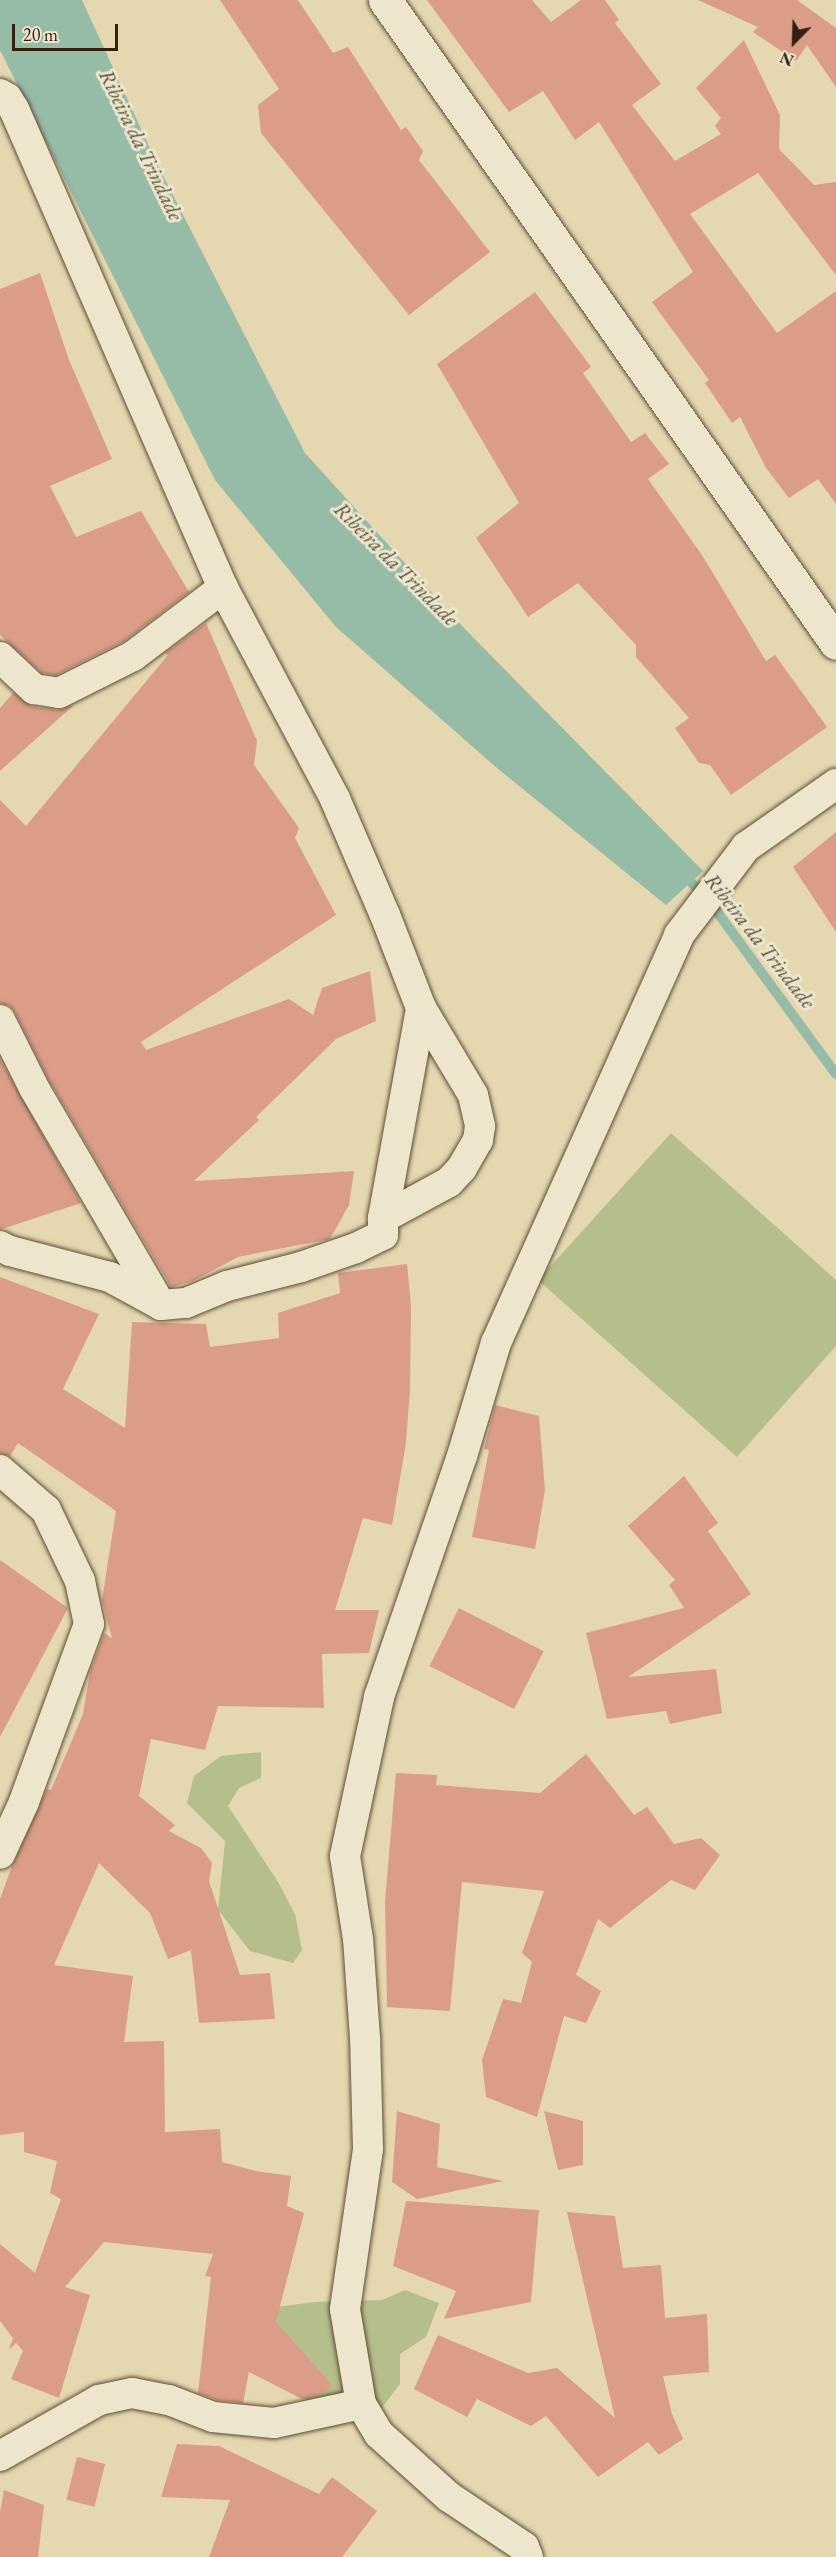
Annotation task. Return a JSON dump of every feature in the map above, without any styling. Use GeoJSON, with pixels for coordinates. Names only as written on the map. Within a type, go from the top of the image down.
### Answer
{"type":"FeatureCollection","features":[{"type":"Feature","properties":{"kind":"street"},"geometry":{"type":"LineString","coordinates":[[385,0],[836,643]]}},
{"type":"Feature","properties":{"kind":"street"},"geometry":{"type":"LineString","coordinates":[[0,94],[7,98],[14,109],[223,588],[335,799],[386,915],[421,1008],[473,1095],[480,1126],[478,1140],[462,1168],[449,1182],[383,1218]]}},
{"type":"Feature","properties":{"kind":"street"},"geometry":{"type":"LineString","coordinates":[[0,657],[34,689],[59,693],[133,656],[223,588]]}},
{"type":"Feature","properties":{"kind":"street"},"geometry":{"type":"LineString","coordinates":[[528,2557],[524,2547],[448,2497],[379,2434],[361,2404],[345,2309],[368,2149],[365,2038],[358,1939],[345,1856],[379,1697],[462,1456],[496,1343],[679,934],[746,847],[836,784]]}},
{"type":"Feature","properties":{"kind":"street"},"geometry":{"type":"LineString","coordinates":[[0,1246],[10,1251],[110,1277],[161,1305],[186,1303],[227,1286],[272,1276],[356,1248],[383,1235],[383,1218],[421,1008]]}},
{"type":"Feature","properties":{"kind":"street"},"geometry":{"type":"LineString","coordinates":[[0,1020],[34,1088],[161,1305]]}},
{"type":"Feature","properties":{"kind":"street"},"geometry":{"type":"LineString","coordinates":[[0,1470],[46,1510],[80,1581],[89,1624],[24,1802],[0,1854]]}},
{"type":"Feature","properties":{"kind":"street"},"geometry":{"type":"LineString","coordinates":[[0,2456],[99,2400],[132,2393],[169,2400],[213,2417],[274,2423],[361,2404]]}},
{"type":"Feature","properties":{"kind":"shaded area"},"geometry":{"type":"Polygon","coordinates":[[[671,1133],[836,1280],[836,1346],[737,1457],[538,1280],[671,1133]]]}},
{"type":"Feature","properties":{"kind":"shaded area"},"geometry":{"type":"Polygon","coordinates":[[[261,1752],[261,1778],[239,1788],[228,1806],[278,1882],[295,1914],[302,1950],[293,1963],[250,1951],[218,1910],[225,1841],[187,1803],[194,1776],[221,1756],[261,1752]]]}},
{"type":"Feature","properties":{"kind":"shaded area"},"geometry":{"type":"Polygon","coordinates":[[[405,2290],[439,2303],[426,2337],[400,2354],[400,2384],[371,2422],[307,2402],[270,2340],[277,2307],[314,2302],[382,2300],[405,2290]]]}},
{"type":"Feature","properties":{"kind":"water"},"geometry":{"type":"Polygon","coordinates":[[[0,0],[82,0],[158,166],[305,453],[462,626],[703,871],[666,905],[497,768],[336,627],[215,480],[0,50],[0,0]]]}},
{"type":"Feature","properties":{"kind":"building"},"geometry":{"type":"Polygon","coordinates":[[[220,0],[298,0],[333,53],[348,47],[401,130],[406,127],[423,151],[419,160],[490,252],[409,315],[261,133],[258,105],[279,89],[220,0]]]}},
{"type":"Feature","properties":{"kind":"building"},"geometry":{"type":"Polygon","coordinates":[[[427,0],[532,0],[551,22],[581,0],[605,0],[619,20],[615,23],[661,84],[632,105],[675,161],[721,134],[715,126],[721,118],[696,88],[744,40],[780,115],[779,149],[814,185],[836,182],[836,275],[758,173],[690,214],[777,333],[836,291],[836,504],[818,479],[789,498],[766,468],[740,417],[732,423],[705,383],[709,380],[652,302],[693,272],[599,122],[575,140],[543,91],[509,112],[427,0]]]}},
{"type":"Feature","properties":{"kind":"building"},"geometry":{"type":"Polygon","coordinates":[[[698,0],[797,0],[836,28],[836,87],[807,45],[796,61],[753,32],[758,27],[698,0]]]}},
{"type":"Feature","properties":{"kind":"building"},"geometry":{"type":"Polygon","coordinates":[[[40,273],[69,360],[112,459],[50,486],[76,537],[141,511],[189,592],[124,641],[56,675],[42,673],[0,635],[0,289],[40,273]]]}},
{"type":"Feature","properties":{"kind":"building"},"geometry":{"type":"Polygon","coordinates":[[[535,292],[591,367],[583,373],[631,442],[645,433],[669,464],[648,479],[702,555],[766,661],[775,655],[827,727],[731,795],[710,765],[699,763],[675,728],[689,718],[636,657],[636,645],[578,583],[528,617],[476,538],[519,503],[437,364],[535,292]]]}},
{"type":"Feature","properties":{"kind":"building"},"geometry":{"type":"Polygon","coordinates":[[[206,623],[257,741],[254,765],[299,828],[295,838],[336,915],[141,1042],[146,1050],[289,999],[313,1015],[322,988],[370,971],[376,1021],[336,1039],[256,1117],[259,1120],[194,1181],[354,1171],[349,1205],[330,1239],[238,1257],[193,1281],[171,1287],[49,1080],[15,1012],[9,1005],[0,1003],[0,800],[26,826],[168,655],[165,653],[206,623]]]}},
{"type":"Feature","properties":{"kind":"building"},"geometry":{"type":"Polygon","coordinates":[[[13,693],[31,706],[57,710],[74,705],[0,771],[0,708],[13,693]]]}},
{"type":"Feature","properties":{"kind":"building"},"geometry":{"type":"Polygon","coordinates":[[[836,832],[836,932],[793,867],[836,832]]]}},
{"type":"Feature","properties":{"kind":"building"},"geometry":{"type":"Polygon","coordinates":[[[0,1059],[81,1203],[2,1229],[0,1229],[0,1059]]]}},
{"type":"Feature","properties":{"kind":"building"},"geometry":{"type":"Polygon","coordinates":[[[407,1264],[411,1306],[410,1389],[406,1443],[392,1525],[363,1518],[335,1610],[379,1610],[369,1653],[322,1654],[324,1708],[218,1706],[205,1750],[151,1739],[139,1796],[175,1825],[169,1831],[201,1848],[212,1863],[209,1881],[240,1975],[270,1973],[275,2019],[199,2023],[191,1950],[168,1959],[150,1913],[99,1863],[54,1965],[133,1976],[124,2042],[164,2041],[165,2132],[220,2129],[222,2162],[256,2171],[291,2176],[287,2206],[304,2213],[276,2322],[333,2386],[317,2396],[302,2399],[249,2372],[243,2403],[217,2400],[198,2393],[211,2277],[205,2276],[213,2254],[104,2242],[65,2287],[90,2295],[59,2398],[11,2379],[23,2351],[16,2343],[9,2350],[13,2338],[0,2321],[0,2244],[35,2273],[61,2199],[50,2193],[57,2161],[24,2152],[24,2132],[0,2135],[0,1899],[12,1866],[47,1789],[51,1790],[83,1714],[90,1672],[104,1633],[112,1638],[102,1600],[116,1511],[18,1443],[10,1456],[0,1453],[0,1277],[99,1314],[63,1389],[125,1428],[132,1322],[206,1324],[210,1347],[279,1338],[278,1313],[340,1293],[338,1273],[407,1264]]]}},
{"type":"Feature","properties":{"kind":"building"},"geometry":{"type":"Polygon","coordinates":[[[495,1405],[539,1416],[545,1490],[535,1549],[472,1537],[489,1450],[484,1449],[495,1405]]]}},
{"type":"Feature","properties":{"kind":"building"},"geometry":{"type":"Polygon","coordinates":[[[684,1476],[718,1523],[708,1531],[751,1594],[628,1677],[716,1669],[722,1713],[670,1724],[666,1711],[607,1719],[586,1633],[684,1608],[669,1585],[675,1580],[628,1526],[684,1476]]]}},
{"type":"Feature","properties":{"kind":"building"},"geometry":{"type":"Polygon","coordinates":[[[0,1560],[68,1608],[0,1737],[0,1560]]]}},
{"type":"Feature","properties":{"kind":"building"},"geometry":{"type":"Polygon","coordinates":[[[459,1608],[544,1651],[514,1709],[429,1666],[459,1608]]]}},
{"type":"Feature","properties":{"kind":"building"},"geometry":{"type":"Polygon","coordinates":[[[586,1754],[634,1815],[647,1807],[674,1844],[701,1838],[720,1855],[695,1890],[671,1880],[610,1928],[598,1919],[576,1975],[601,1991],[586,2023],[564,2016],[537,2117],[486,2097],[482,2060],[503,1999],[521,2003],[532,1962],[522,1953],[544,1891],[462,1882],[450,2011],[387,2007],[385,1901],[396,1773],[437,1775],[436,1785],[540,1793],[586,1754]]]}},
{"type":"Feature","properties":{"kind":"building"},"geometry":{"type":"Polygon","coordinates":[[[397,2111],[440,2124],[437,2167],[503,2181],[417,2199],[392,2182],[397,2111]]]}},
{"type":"Feature","properties":{"kind":"building"},"geometry":{"type":"Polygon","coordinates":[[[544,2111],[583,2121],[583,2165],[558,2170],[544,2111]]]}},
{"type":"Feature","properties":{"kind":"building"},"geometry":{"type":"Polygon","coordinates":[[[406,2201],[539,2210],[531,2302],[444,2319],[456,2291],[393,2266],[406,2201]]]}},
{"type":"Feature","properties":{"kind":"building"},"geometry":{"type":"Polygon","coordinates":[[[567,2212],[615,2216],[623,2268],[661,2265],[665,2318],[707,2314],[709,2372],[663,2376],[672,2414],[683,2439],[659,2455],[648,2442],[598,2477],[546,2416],[531,2426],[477,2399],[467,2417],[414,2389],[438,2335],[528,2373],[557,2368],[615,2418],[567,2212]]]}},
{"type":"Feature","properties":{"kind":"building"},"geometry":{"type":"Polygon","coordinates":[[[177,2444],[219,2446],[319,2494],[332,2477],[377,2511],[342,2557],[209,2557],[230,2500],[161,2497],[177,2444]]]}},
{"type":"Feature","properties":{"kind":"building"},"geometry":{"type":"Polygon","coordinates":[[[77,2457],[105,2464],[94,2507],[66,2500],[77,2457]]]}},
{"type":"Feature","properties":{"kind":"building"},"geometry":{"type":"Polygon","coordinates":[[[4,2490],[44,2505],[38,2557],[0,2557],[0,2512],[4,2490]]]}},
{"type":"Feature","properties":{"kind":"waterway","name":"Ribeira da Trindade"},"geometry":{"type":"LineString","coordinates":[[681,872],[707,898],[836,1074]]}}]}
